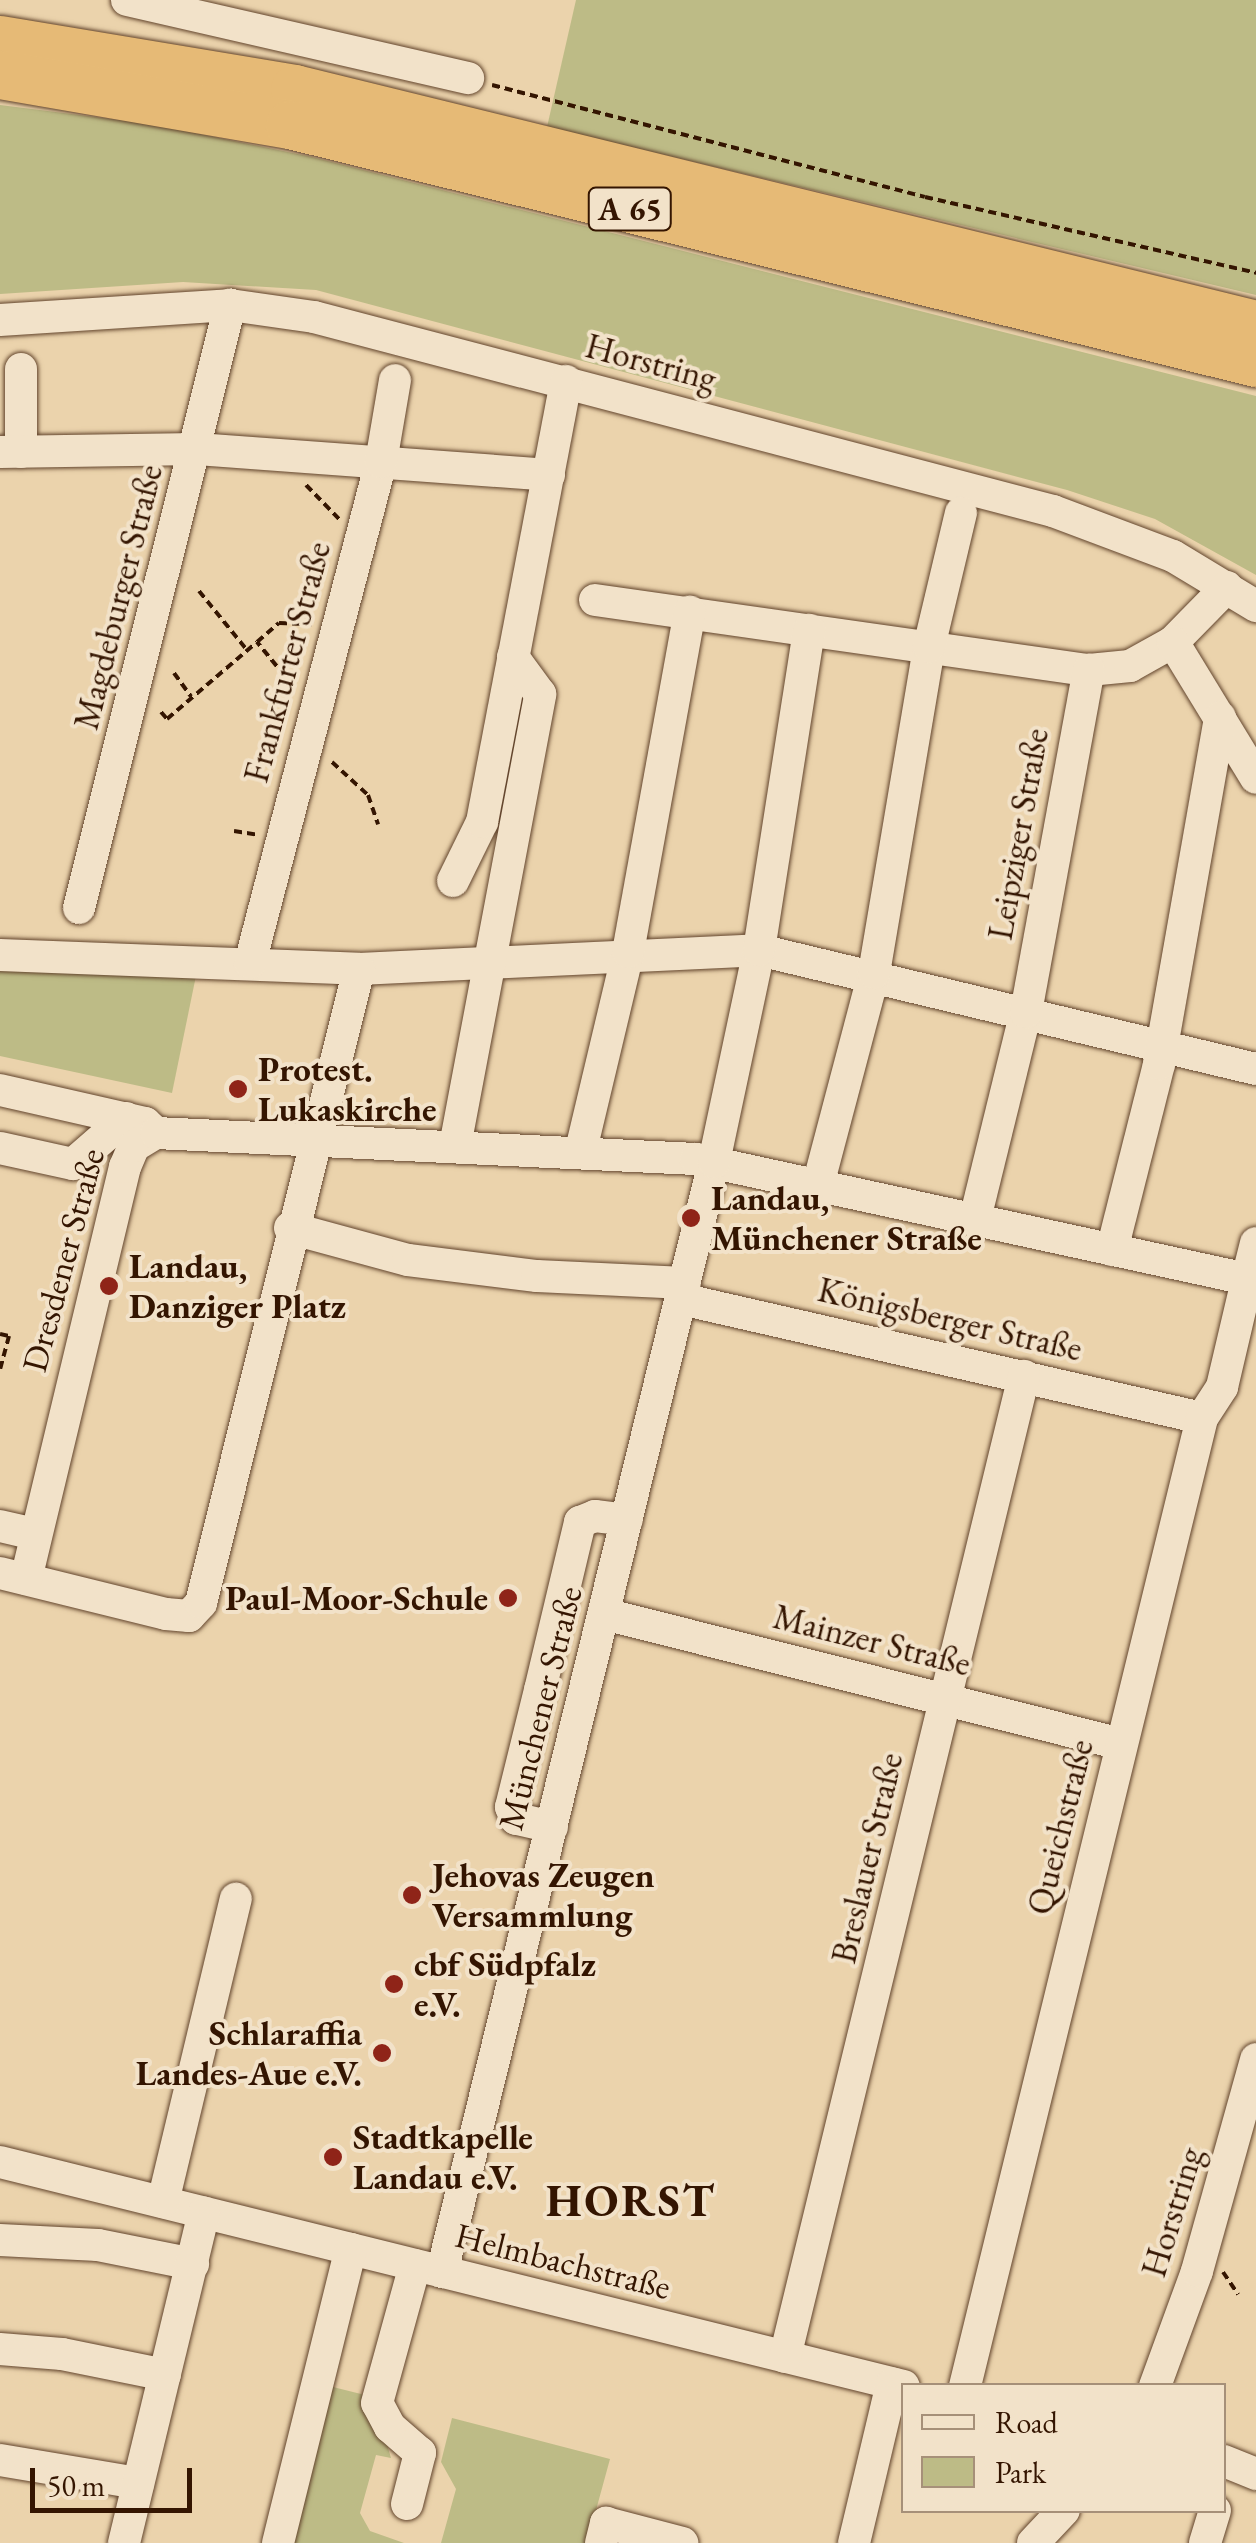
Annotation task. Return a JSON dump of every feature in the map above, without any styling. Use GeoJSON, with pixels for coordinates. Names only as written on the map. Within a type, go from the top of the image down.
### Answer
{"type":"FeatureCollection","features":[{"type":"Feature","properties":{"kind":"highway","name":"A 65"},"geometry":{"type":"LineString","coordinates":[[0,40],[295,89],[1256,325]]}},
{"type":"Feature","properties":{"kind":"highway","name":"A 65"},"geometry":{"type":"LineString","coordinates":[[0,75],[290,124],[1256,363]]}},
{"type":"Feature","properties":{"kind":"street"},"geometry":{"type":"LineString","coordinates":[[127,0],[170,4],[468,78]]}},
{"type":"Feature","properties":{"kind":"street","name":"Horstring"},"geometry":{"type":"LineString","coordinates":[[0,320],[230,305],[314,316],[1053,511],[1145,544],[1256,606]]}},
{"type":"Feature","properties":{"kind":"street","name":"Magdeburger Straße"},"geometry":{"type":"LineString","coordinates":[[78,908],[230,305]]}},
{"type":"Feature","properties":{"kind":"street"},"geometry":{"type":"LineString","coordinates":[[21,369],[10,452],[197,448],[549,474]]}},
{"type":"Feature","properties":{"kind":"street","name":"Frankfurter Straße"},"geometry":{"type":"LineString","coordinates":[[250,963],[382,462],[396,380]]}},
{"type":"Feature","properties":{"kind":"street"},"geometry":{"type":"LineString","coordinates":[[453,881],[477,840],[566,381]]}},
{"type":"Feature","properties":{"kind":"street"},"geometry":{"type":"LineString","coordinates":[[818,1185],[874,973],[929,648],[961,513]]}},
{"type":"Feature","properties":{"kind":"street"},"geometry":{"type":"LineString","coordinates":[[595,600],[1090,670],[1130,666],[1173,642],[1228,587]]}},
{"type":"Feature","properties":{"kind":"street"},"geometry":{"type":"LineString","coordinates":[[580,1150],[628,952],[690,612]]}},
{"type":"Feature","properties":{"kind":"street"},"geometry":{"type":"LineString","coordinates":[[714,1162],[759,950],[809,630]]}},
{"type":"Feature","properties":{"kind":"street"},"geometry":{"type":"LineString","coordinates":[[1173,642],[1256,778]]}},
{"type":"Feature","properties":{"kind":"street"},"geometry":{"type":"LineString","coordinates":[[455,1146],[494,962],[540,694],[513,657]]}},
{"type":"Feature","properties":{"kind":"street","name":"Leipziger Straße"},"geometry":{"type":"LineString","coordinates":[[1026,1012],[1090,670]]}},
{"type":"Feature","properties":{"kind":"street"},"geometry":{"type":"LineString","coordinates":[[1112,1250],[1162,1044],[1220,718]]}},
{"type":"Feature","properties":{"kind":"street"},"geometry":{"type":"LineString","coordinates":[[0,954],[360,970],[628,952],[759,950],[874,973],[1256,1069]]}},
{"type":"Feature","properties":{"kind":"street"},"geometry":{"type":"LineString","coordinates":[[319,1139],[360,970]]}},
{"type":"Feature","properties":{"kind":"street"},"geometry":{"type":"LineString","coordinates":[[974,1220],[1026,1012]]}},
{"type":"Feature","properties":{"kind":"street"},"geometry":{"type":"LineString","coordinates":[[0,1090],[126,1118],[156,1133]]}},
{"type":"Feature","properties":{"kind":"street"},"geometry":{"type":"LineString","coordinates":[[0,1148],[73,1164],[126,1118]]}},
{"type":"Feature","properties":{"kind":"street","name":"Dresdener Straße"},"geometry":{"type":"LineString","coordinates":[[319,1139],[290,1228],[201,1602],[188,1616],[166,1614],[13,1576],[34,1534],[125,1167],[134,1146],[156,1133],[319,1139],[455,1146],[580,1150],[714,1162],[1112,1250],[1249,1285]]}},
{"type":"Feature","properties":{"kind":"street","name":"Münchener Straße"},"geometry":{"type":"LineString","coordinates":[[407,2504],[420,2453],[390,2427],[377,2403],[428,2268],[552,1828],[714,1162]]}},
{"type":"Feature","properties":{"kind":"street"},"geometry":{"type":"LineString","coordinates":[[290,1228],[408,1260],[683,1291]]}},
{"type":"Feature","properties":{"kind":"street"},"geometry":{"type":"LineString","coordinates":[[1249,1285],[1256,1243]]}},
{"type":"Feature","properties":{"kind":"street","name":"Queichstraße"},"geometry":{"type":"LineString","coordinates":[[966,2383],[1202,1418],[1222,1387],[1249,1285]]}},
{"type":"Feature","properties":{"kind":"street","name":"Königsberger Straße"},"geometry":{"type":"LineString","coordinates":[[683,1291],[1202,1418]]}},
{"type":"Feature","properties":{"kind":"street","name":"Breslauer Straße"},"geometry":{"type":"LineString","coordinates":[[784,2357],[1024,1376]]}},
{"type":"Feature","properties":{"kind":"street"},"geometry":{"type":"LineString","coordinates":[[552,1828],[516,1818],[511,1807],[580,1522],[595,1516],[627,1520]]}},
{"type":"Feature","properties":{"kind":"street"},"geometry":{"type":"LineString","coordinates":[[0,1526],[34,1534]]}},
{"type":"Feature","properties":{"kind":"street","name":"Mainzer Straße"},"geometry":{"type":"LineString","coordinates":[[604,1614],[1121,1744]]}},
{"type":"Feature","properties":{"kind":"street"},"geometry":{"type":"LineString","coordinates":[[540,1690],[584,1699]]}},
{"type":"Feature","properties":{"kind":"street"},"geometry":{"type":"LineString","coordinates":[[163,2202],[236,1900]]}},
{"type":"Feature","properties":{"kind":"street","name":"Horstring"},"geometry":{"type":"LineString","coordinates":[[1155,2383],[1197,2272],[1256,2059]]}},
{"type":"Feature","properties":{"kind":"street","name":"Helmbachstraße"},"geometry":{"type":"LineString","coordinates":[[0,2162],[898,2385]]}},
{"type":"Feature","properties":{"kind":"street"},"geometry":{"type":"LineString","coordinates":[[124,2543],[204,2213]]}},
{"type":"Feature","properties":{"kind":"street"},"geometry":{"type":"LineString","coordinates":[[0,2240],[98,2245],[193,2264]]}},
{"type":"Feature","properties":{"kind":"street"},"geometry":{"type":"LineString","coordinates":[[278,2543],[352,2249]]}},
{"type":"Feature","properties":{"kind":"street"},"geometry":{"type":"LineString","coordinates":[[0,2350],[62,2354],[165,2375]]}},
{"type":"Feature","properties":{"kind":"street"},"geometry":{"type":"LineString","coordinates":[[854,2543],[898,2385]]}},
{"type":"Feature","properties":{"kind":"street"},"geometry":{"type":"LineString","coordinates":[[0,2460],[138,2483]]}},
{"type":"Feature","properties":{"kind":"street"},"geometry":{"type":"LineString","coordinates":[[1033,2543],[1061,2513]]}},
{"type":"Feature","properties":{"kind":"street"},"geometry":{"type":"LineString","coordinates":[[1205,2543],[1215,2513]]}},
{"type":"Feature","properties":{"kind":"street"},"geometry":{"type":"LineString","coordinates":[[601,2543],[606,2523],[682,2543]]}},
{"type":"Feature","properties":{"kind":"path"},"geometry":{"type":"LineString","coordinates":[[468,78],[925,197],[1256,272]]}},
{"type":"Feature","properties":{"kind":"path"},"geometry":{"type":"LineString","coordinates":[[300,477],[358,548]]}},
{"type":"Feature","properties":{"kind":"path"},"geometry":{"type":"LineString","coordinates":[[199,591],[247,650]]}},
{"type":"Feature","properties":{"kind":"path"},"geometry":{"type":"LineString","coordinates":[[161,712],[166,718],[285,621],[337,630]]}},
{"type":"Feature","properties":{"kind":"path"},"geometry":{"type":"LineString","coordinates":[[257,642],[316,713]]}},
{"type":"Feature","properties":{"kind":"path"},"geometry":{"type":"LineString","coordinates":[[174,673],[191,696]]}},
{"type":"Feature","properties":{"kind":"path"},"geometry":{"type":"LineString","coordinates":[[326,754],[368,795],[378,824]]}},
{"type":"Feature","properties":{"kind":"path"},"geometry":{"type":"LineString","coordinates":[[0,1334],[9,1336],[0,1369]]}},
{"type":"Feature","properties":{"kind":"green space"},"geometry":{"type":"Polygon","coordinates":[[[576,0],[1256,0],[1256,295],[547,127],[576,0]]]}},
{"type":"Feature","properties":{"kind":"green space"},"geometry":{"type":"Polygon","coordinates":[[[0,105],[151,124],[312,157],[1256,396],[1256,575],[1155,519],[1067,490],[316,290],[183,282],[0,294],[0,105]]]}},
{"type":"Feature","properties":{"kind":"green space"},"geometry":{"type":"Polygon","coordinates":[[[0,959],[198,966],[172,1093],[0,1056],[0,959]]]}},
{"type":"Feature","properties":{"kind":"green space"},"geometry":{"type":"Polygon","coordinates":[[[329,2386],[373,2397],[391,2458],[376,2455],[360,2513],[370,2531],[404,2543],[288,2543],[329,2386]]]}},
{"type":"Feature","properties":{"kind":"green space"},"geometry":{"type":"Polygon","coordinates":[[[452,2418],[610,2459],[587,2543],[441,2543],[456,2489],[441,2462],[452,2418]]]}},
{"type":"Feature","properties":{"kind":"place","name":"Protest. Lukaskirche"},"geometry":{"type":"Point","coordinates":[238,1089]}},
{"type":"Feature","properties":{"kind":"place","name":"Landau, Münchener Straße"},"geometry":{"type":"Point","coordinates":[691,1218]}},
{"type":"Feature","properties":{"kind":"place","name":"Landau, Danziger Platz"},"geometry":{"type":"Point","coordinates":[109,1286]}},
{"type":"Feature","properties":{"kind":"place","name":"Paul-Moor-Schule"},"geometry":{"type":"Point","coordinates":[508,1598]}},
{"type":"Feature","properties":{"kind":"place","name":"Jehovas Zeugen Versammlung"},"geometry":{"type":"Point","coordinates":[412,1895]}},
{"type":"Feature","properties":{"kind":"place","name":"cbf Südpfalz e.V."},"geometry":{"type":"Point","coordinates":[394,1984]}},
{"type":"Feature","properties":{"kind":"place","name":"Schlaraffia Landes-Aue e.V."},"geometry":{"type":"Point","coordinates":[382,2053]}},
{"type":"Feature","properties":{"kind":"place","name":"Stadtkapelle Landau e.V."},"geometry":{"type":"Point","coordinates":[333,2157]}},
{"type":"Feature","properties":{"kind":"district","name":"HORST"},"geometry":{"type":"Point","coordinates":[631,2201]}}]}
